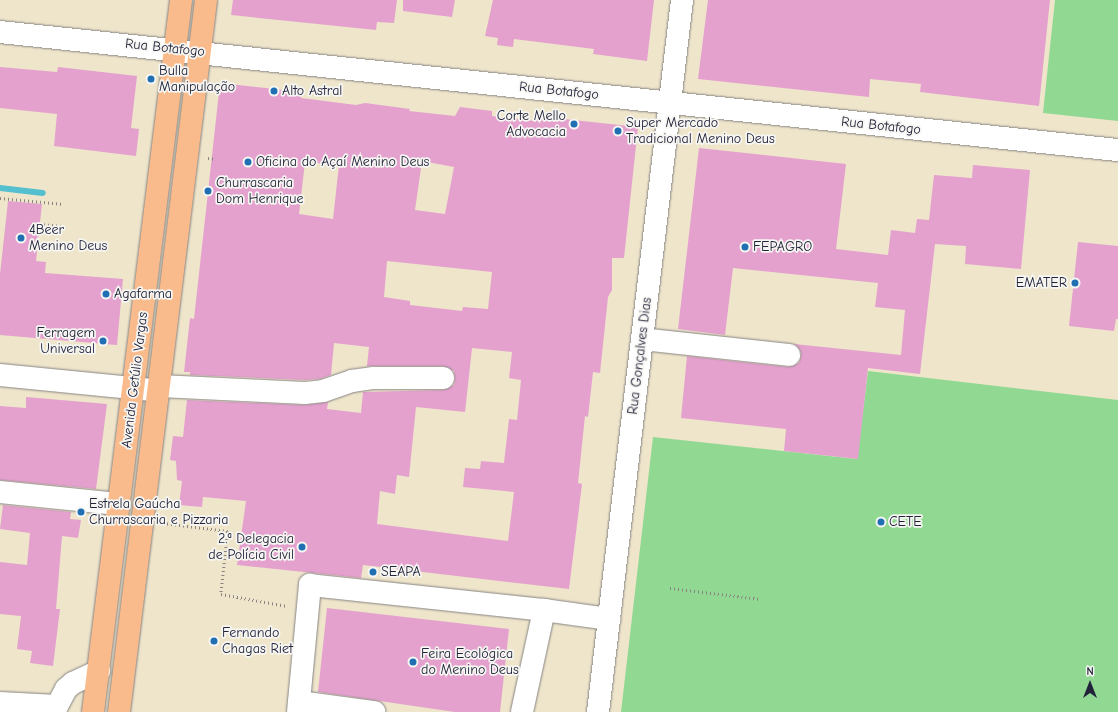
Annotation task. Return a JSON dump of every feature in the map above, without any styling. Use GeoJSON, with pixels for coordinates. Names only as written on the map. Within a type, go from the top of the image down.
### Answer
{"type":"FeatureCollection","features":[{"type":"Feature","properties":{"kind":"main road","name":"Avenida Getúlio Vargas"},"geometry":{"type":"LineString","coordinates":[[93,712],[181,0]]}},
{"type":"Feature","properties":{"kind":"main road","name":"Avenida Getúlio Vargas"},"geometry":{"type":"LineString","coordinates":[[119,712],[161,381],[206,0]]}},
{"type":"Feature","properties":{"kind":"main road"},"geometry":{"type":"LineString","coordinates":[[137,364],[161,381]]}},
{"type":"Feature","properties":{"kind":"street","name":"Rua Gonçalves Dias"},"geometry":{"type":"LineString","coordinates":[[598,712],[682,0]]}},
{"type":"Feature","properties":{"kind":"street","name":"Rua Botafogo"},"geometry":{"type":"LineString","coordinates":[[0,32],[176,49],[670,104],[1118,150]]}},
{"type":"Feature","properties":{"kind":"street"},"geometry":{"type":"LineString","coordinates":[[642,339],[789,355]]}},
{"type":"Feature","properties":{"kind":"street"},"geometry":{"type":"LineString","coordinates":[[0,375],[134,388],[161,381],[304,393],[323,391],[352,381],[374,378],[443,378]]}},
{"type":"Feature","properties":{"kind":"street"},"geometry":{"type":"LineString","coordinates":[[0,492],[119,504]]}},
{"type":"Feature","properties":{"kind":"street"},"geometry":{"type":"LineString","coordinates":[[374,712],[298,707],[310,586],[544,610],[609,619]]}},
{"type":"Feature","properties":{"kind":"street"},"geometry":{"type":"LineString","coordinates":[[522,712],[544,610]]}},
{"type":"Feature","properties":{"kind":"street"},"geometry":{"type":"LineString","coordinates":[[0,703],[59,709],[66,689],[73,682],[98,671]]}},
{"type":"Feature","properties":{"kind":"path"},"geometry":{"type":"LineString","coordinates":[[0,198],[64,204]]}},
{"type":"Feature","properties":{"kind":"path"},"geometry":{"type":"LineString","coordinates":[[40,224],[62,226]]}},
{"type":"Feature","properties":{"kind":"path"},"geometry":{"type":"LineString","coordinates":[[163,523],[228,531],[221,594],[308,609]]}},
{"type":"Feature","properties":{"kind":"path"},"geometry":{"type":"LineString","coordinates":[[670,588],[760,599]]}},
{"type":"Feature","properties":{"kind":"green space"},"geometry":{"type":"Polygon","coordinates":[[[1055,0],[1118,0],[1118,121],[1043,113],[1055,0]]]}},
{"type":"Feature","properties":{"kind":"green space","name":"CETE"},"geometry":{"type":"Polygon","coordinates":[[[868,371],[1118,400],[1118,712],[621,712],[653,437],[857,459],[868,371]]]}},
{"type":"Feature","properties":{"kind":"building"},"geometry":{"type":"Polygon","coordinates":[[[233,0],[397,0],[394,23],[377,22],[376,30],[231,15],[233,0]]]}},
{"type":"Feature","properties":{"kind":"building"},"geometry":{"type":"Polygon","coordinates":[[[403,0],[455,0],[452,17],[403,11],[403,0]]]}},
{"type":"Feature","properties":{"kind":"building"},"geometry":{"type":"Polygon","coordinates":[[[493,0],[654,0],[647,61],[593,54],[594,49],[514,39],[513,47],[497,45],[498,38],[485,36],[493,0]]]}},
{"type":"Feature","properties":{"kind":"building"},"geometry":{"type":"Polygon","coordinates":[[[708,0],[1050,0],[1039,106],[920,92],[921,84],[870,79],[869,97],[698,79],[708,0]]]}},
{"type":"Feature","properties":{"kind":"building"},"geometry":{"type":"Polygon","coordinates":[[[0,67],[57,72],[58,67],[137,76],[131,128],[139,129],[136,156],[54,146],[57,114],[0,108],[0,67]]]}},
{"type":"Feature","properties":{"kind":"building"},"geometry":{"type":"Polygon","coordinates":[[[220,83],[302,92],[301,98],[356,105],[365,103],[410,109],[409,111],[455,116],[460,107],[492,111],[492,116],[535,121],[536,116],[638,127],[624,258],[612,258],[612,290],[608,297],[600,373],[593,372],[588,417],[585,416],[578,483],[582,484],[569,589],[363,565],[361,578],[237,565],[246,501],[203,497],[202,507],[179,505],[182,481],[177,480],[176,461],[170,460],[173,436],[183,437],[187,400],[304,405],[328,402],[327,409],[361,413],[363,392],[443,390],[454,385],[454,371],[443,366],[367,366],[369,347],[334,343],[331,375],[320,379],[305,380],[190,375],[190,372],[184,372],[190,318],[194,319],[220,83]],[[422,161],[415,210],[445,214],[454,167],[422,161]],[[305,162],[299,214],[333,219],[339,165],[305,162]],[[387,261],[384,297],[410,301],[410,305],[462,311],[463,307],[488,309],[492,272],[387,261]],[[472,348],[465,412],[416,407],[409,477],[397,475],[395,494],[380,491],[377,524],[508,541],[514,492],[463,487],[465,468],[480,469],[481,461],[504,463],[509,419],[517,420],[521,380],[509,378],[512,352],[472,348]]]}},
{"type":"Feature","properties":{"kind":"building"},"geometry":{"type":"Polygon","coordinates":[[[699,148],[846,164],[836,249],[888,255],[891,230],[915,233],[917,219],[929,220],[934,175],[972,178],[973,165],[1030,170],[1021,269],[965,264],[966,246],[935,244],[920,374],[868,368],[858,459],[784,451],[786,429],[681,418],[687,356],[788,367],[799,363],[801,357],[800,350],[794,344],[901,355],[905,310],[875,307],[878,283],[733,268],[725,335],[678,329],[699,148]]]}},
{"type":"Feature","properties":{"kind":"building"},"geometry":{"type":"Polygon","coordinates":[[[8,201],[42,204],[36,261],[46,262],[45,273],[123,279],[117,345],[0,335],[0,274],[8,201]]]}},
{"type":"Feature","properties":{"kind":"building"},"geometry":{"type":"Polygon","coordinates":[[[1078,242],[1118,246],[1118,319],[1116,319],[1114,331],[1069,326],[1078,242]]]}},
{"type":"Feature","properties":{"kind":"building"},"geometry":{"type":"Polygon","coordinates":[[[26,397],[107,404],[96,489],[0,480],[0,406],[26,408],[26,397]]]}},
{"type":"Feature","properties":{"kind":"building"},"geometry":{"type":"Polygon","coordinates":[[[3,505],[71,512],[70,519],[81,520],[78,538],[62,536],[56,609],[60,609],[53,666],[30,663],[32,651],[17,649],[21,616],[0,614],[0,562],[27,565],[30,533],[0,529],[3,505]]]}},
{"type":"Feature","properties":{"kind":"building","name":"Feira Ecológica do Menino Deus"},"geometry":{"type":"Polygon","coordinates":[[[327,608],[509,629],[500,712],[455,712],[318,692],[327,608]]]}},
{"type":"Feature","properties":{"kind":"waterway"},"geometry":{"type":"LineString","coordinates":[[0,188],[43,193]]}},
{"type":"Feature","properties":{"kind":"place","name":"Bulla Manipulação"},"geometry":{"type":"Point","coordinates":[151,79]}},
{"type":"Feature","properties":{"kind":"place","name":"Alto Astral"},"geometry":{"type":"Point","coordinates":[274,91]}},
{"type":"Feature","properties":{"kind":"place","name":"Corte Mello Advocacia"},"geometry":{"type":"Point","coordinates":[574,124]}},
{"type":"Feature","properties":{"kind":"place","name":"Super Mercado Tradicional Menino Deus"},"geometry":{"type":"Point","coordinates":[618,131]}},
{"type":"Feature","properties":{"kind":"place","name":"Oficina do Açaí Menino Deus"},"geometry":{"type":"Point","coordinates":[248,162]}},
{"type":"Feature","properties":{"kind":"place","name":"Churrascaria Dom Henrique"},"geometry":{"type":"Point","coordinates":[208,191]}},
{"type":"Feature","properties":{"kind":"place","name":"4Beer Menino Deus"},"geometry":{"type":"Point","coordinates":[21,238]}},
{"type":"Feature","properties":{"kind":"place","name":"FEPAGRO"},"geometry":{"type":"Point","coordinates":[745,247]}},
{"type":"Feature","properties":{"kind":"place","name":"EMATER"},"geometry":{"type":"Point","coordinates":[1075,283]}},
{"type":"Feature","properties":{"kind":"place","name":"Agafarma"},"geometry":{"type":"Point","coordinates":[106,294]}},
{"type":"Feature","properties":{"kind":"place","name":"Ferragem Universal"},"geometry":{"type":"Point","coordinates":[103,341]}},
{"type":"Feature","properties":{"kind":"place","name":"Estrela Gaúcha Churrascaria e Pizzaria"},"geometry":{"type":"Point","coordinates":[81,512]}},
{"type":"Feature","properties":{"kind":"place","name":"CETE"},"geometry":{"type":"Point","coordinates":[881,522]}},
{"type":"Feature","properties":{"kind":"place","name":"2.ª Delegacia de Polícia Civil"},"geometry":{"type":"Point","coordinates":[302,547]}},
{"type":"Feature","properties":{"kind":"place","name":"SEAPA"},"geometry":{"type":"Point","coordinates":[373,572]}},
{"type":"Feature","properties":{"kind":"place","name":"Fernando Chagas Riet"},"geometry":{"type":"Point","coordinates":[214,641]}},
{"type":"Feature","properties":{"kind":"place","name":"Feira Ecológica do Menino Deus"},"geometry":{"type":"Point","coordinates":[413,662]}}]}
